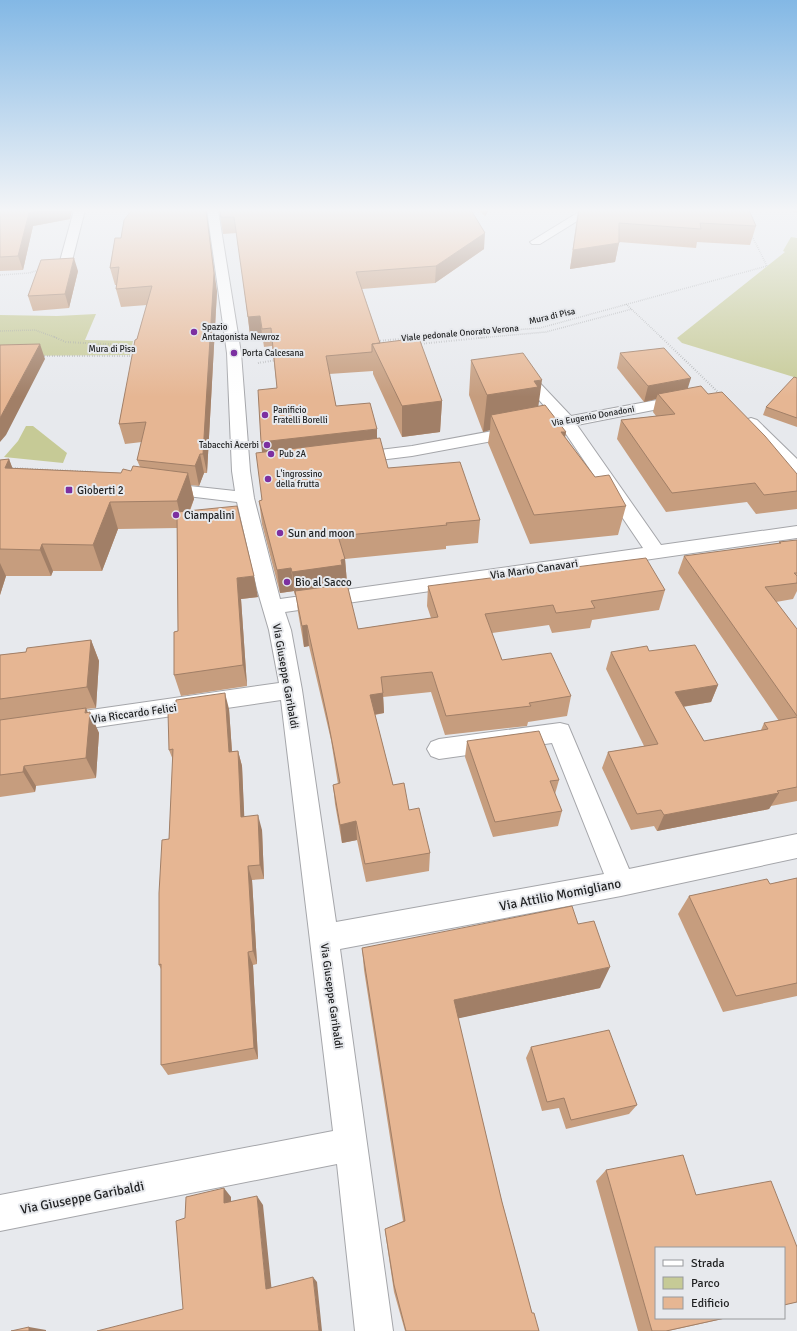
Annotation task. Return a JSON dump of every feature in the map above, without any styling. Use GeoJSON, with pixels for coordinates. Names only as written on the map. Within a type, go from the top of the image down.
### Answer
{"type":"FeatureCollection","features":[{"type":"Feature","properties":{"kind":"street","name":"Via Giuseppe Garibaldi"},"geometry":{"type":"LineString","coordinates":[[221,272],[234,361],[247,479],[272,607],[280,630],[291,690],[351,1144],[374,1331]]}},
{"type":"Feature","properties":{"kind":"street"},"geometry":{"type":"LineString","coordinates":[[531,382],[566,421],[655,551]]}},
{"type":"Feature","properties":{"kind":"street","name":"Via Eugenio Donadoni"},"geometry":{"type":"LineString","coordinates":[[343,460],[412,451],[566,421],[720,394]]}},
{"type":"Feature","properties":{"kind":"street"},"geometry":{"type":"LineString","coordinates":[[740,412],[797,469]]}},
{"type":"Feature","properties":{"kind":"street"},"geometry":{"type":"LineString","coordinates":[[147,486],[247,479]]}},
{"type":"Feature","properties":{"kind":"street","name":"Via Mario Canavari"},"geometry":{"type":"LineString","coordinates":[[272,607],[655,551],[797,532]]}},
{"type":"Feature","properties":{"kind":"street","name":"Via Riccardo Felici"},"geometry":{"type":"LineString","coordinates":[[39,727],[291,690]]}},
{"type":"Feature","properties":{"kind":"street"},"geometry":{"type":"LineString","coordinates":[[439,749],[560,732],[621,883]]}},
{"type":"Feature","properties":{"kind":"street","name":"Via Attilio Momigliano"},"geometry":{"type":"LineString","coordinates":[[323,938],[621,883],[797,846]]}},
{"type":"Feature","properties":{"kind":"street","name":"Via Giuseppe Garibaldi"},"geometry":{"type":"LineString","coordinates":[[0,1213],[351,1144]]}},
{"type":"Feature","properties":{"kind":"path"},"geometry":{"type":"LineString","coordinates":[[0,275],[32,272]]}},
{"type":"Feature","properties":{"kind":"path","name":"Mura di Pisa"},"geometry":{"type":"LineString","coordinates":[[373,342],[540,328],[744,272]]}},
{"type":"Feature","properties":{"kind":"path"},"geometry":{"type":"LineString","coordinates":[[626,304],[720,394]]}},
{"type":"Feature","properties":{"kind":"path","name":"Viale pedonale Onorato Verona"},"geometry":{"type":"LineString","coordinates":[[414,345],[546,332],[632,309]]}},
{"type":"Feature","properties":{"kind":"path"},"geometry":{"type":"LineString","coordinates":[[0,331],[36,330],[66,342],[122,345],[133,352],[140,352]]}},
{"type":"Feature","properties":{"kind":"path"},"geometry":{"type":"LineString","coordinates":[[234,361],[277,350]]}},
{"type":"Feature","properties":{"kind":"path","name":"Mura di Pisa"},"geometry":{"type":"LineString","coordinates":[[38,356],[140,356]]}},
{"type":"Feature","properties":{"kind":"path"},"geometry":{"type":"LineString","coordinates":[[234,361],[250,367],[252,364],[267,363],[278,359]]}},
{"type":"Feature","properties":{"kind":"path"},"geometry":{"type":"LineString","coordinates":[[7,468],[97,472]]}},
{"type":"Feature","properties":{"kind":"green space"},"geometry":{"type":"Polygon","coordinates":[[[760,272],[797,272],[797,378],[682,343],[677,338],[760,272]]]}},
{"type":"Feature","properties":{"kind":"green space"},"geometry":{"type":"Polygon","coordinates":[[[96,314],[85,340],[133,341],[130,355],[0,356],[0,315],[57,316],[96,314]]]}},
{"type":"Feature","properties":{"kind":"green space"},"geometry":{"type":"Polygon","coordinates":[[[26,426],[33,426],[67,453],[63,463],[4,457],[18,441],[26,426]]]}},
{"type":"Feature","properties":{"kind":"building"},"geometry":{"type":"Polygon","coordinates":[[[37,272],[70,272],[65,294],[28,296],[37,272]]]}},
{"type":"Feature","properties":{"kind":"building"},"geometry":{"type":"Polygon","coordinates":[[[118,272],[214,272],[203,454],[200,454],[195,466],[137,460],[146,422],[119,424],[135,340],[137,339],[152,286],[116,289],[118,272]]]}},
{"type":"Feature","properties":{"kind":"building"},"geometry":{"type":"Polygon","coordinates":[[[242,272],[356,272],[380,343],[372,344],[372,352],[326,356],[336,406],[370,403],[377,429],[261,442],[258,390],[277,388],[271,328],[262,329],[260,316],[248,317],[242,272]]]}},
{"type":"Feature","properties":{"kind":"building"},"geometry":{"type":"Polygon","coordinates":[[[419,338],[442,401],[402,406],[372,344],[419,338]]]}},
{"type":"Feature","properties":{"kind":"building"},"geometry":{"type":"Polygon","coordinates":[[[40,344],[0,418],[0,345],[40,344]]]}},
{"type":"Feature","properties":{"kind":"building"},"geometry":{"type":"Polygon","coordinates":[[[664,348],[691,378],[648,386],[620,353],[664,348]]]}},
{"type":"Feature","properties":{"kind":"building"},"geometry":{"type":"Polygon","coordinates":[[[523,353],[542,380],[534,381],[538,387],[487,395],[471,360],[523,353]]]}},
{"type":"Feature","properties":{"kind":"building"},"geometry":{"type":"Polygon","coordinates":[[[794,377],[797,378],[797,418],[766,407],[794,377]]]}},
{"type":"Feature","properties":{"kind":"building"},"geometry":{"type":"Polygon","coordinates":[[[701,386],[708,394],[722,392],[765,436],[797,474],[797,491],[764,495],[755,483],[672,493],[621,420],[675,414],[658,394],[701,386]]]}},
{"type":"Feature","properties":{"kind":"building"},"geometry":{"type":"Polygon","coordinates":[[[545,405],[566,432],[561,432],[595,477],[609,475],[626,506],[534,515],[491,415],[545,405]]]}},
{"type":"Feature","properties":{"kind":"building"},"geometry":{"type":"Polygon","coordinates":[[[380,438],[388,468],[460,462],[480,520],[446,523],[447,525],[338,536],[345,559],[341,560],[342,565],[292,572],[291,568],[277,570],[259,501],[262,500],[256,453],[380,438]]]}},
{"type":"Feature","properties":{"kind":"building"},"geometry":{"type":"Polygon","coordinates":[[[9,459],[5,468],[121,473],[123,469],[131,471],[133,466],[188,473],[177,501],[110,502],[93,545],[42,544],[40,550],[0,549],[0,460],[9,459]]]}},
{"type":"Feature","properties":{"kind":"building"},"geometry":{"type":"Polygon","coordinates":[[[237,506],[254,576],[237,578],[243,665],[174,675],[174,632],[178,631],[177,512],[237,506]]]}},
{"type":"Feature","properties":{"kind":"building"},"geometry":{"type":"Polygon","coordinates":[[[797,540],[797,573],[794,573],[797,576],[797,583],[765,587],[797,629],[797,716],[684,556],[797,540]]]}},
{"type":"Feature","properties":{"kind":"building"},"geometry":{"type":"Polygon","coordinates":[[[646,558],[665,590],[591,601],[595,608],[556,613],[553,605],[485,614],[502,660],[551,653],[571,696],[529,703],[531,706],[446,716],[432,672],[381,677],[383,693],[370,695],[393,785],[404,783],[409,810],[419,808],[430,853],[365,864],[356,821],[340,825],[333,785],[340,783],[307,625],[302,626],[295,591],[347,584],[358,629],[438,617],[428,586],[646,558]]]}},
{"type":"Feature","properties":{"kind":"building"},"geometry":{"type":"Polygon","coordinates":[[[91,640],[87,687],[0,699],[0,655],[26,652],[27,648],[91,640]]]}},
{"type":"Feature","properties":{"kind":"building"},"geometry":{"type":"Polygon","coordinates":[[[695,645],[718,685],[675,692],[704,741],[768,729],[764,723],[797,717],[797,787],[777,791],[779,793],[664,815],[661,810],[637,814],[608,752],[658,744],[611,652],[647,646],[649,651],[695,645]]]}},
{"type":"Feature","properties":{"kind":"building"},"geometry":{"type":"Polygon","coordinates":[[[225,693],[229,752],[238,751],[241,817],[258,815],[260,865],[248,866],[253,951],[248,952],[254,1048],[161,1065],[159,893],[162,840],[169,839],[173,749],[169,750],[168,712],[176,711],[176,700],[225,693]]]}},
{"type":"Feature","properties":{"kind":"building"},"geometry":{"type":"Polygon","coordinates":[[[86,708],[85,713],[90,712],[86,758],[24,766],[23,772],[0,775],[0,720],[86,708]]]}},
{"type":"Feature","properties":{"kind":"building"},"geometry":{"type":"Polygon","coordinates":[[[539,731],[559,780],[550,781],[562,811],[495,822],[467,741],[539,731]]]}},
{"type":"Feature","properties":{"kind":"building"},"geometry":{"type":"Polygon","coordinates":[[[797,878],[797,983],[736,996],[689,896],[767,879],[770,884],[797,878]]]}},
{"type":"Feature","properties":{"kind":"building"},"geometry":{"type":"Polygon","coordinates":[[[572,906],[578,924],[594,921],[610,967],[454,1000],[502,1202],[532,1313],[534,1313],[539,1331],[406,1331],[394,1285],[385,1229],[405,1221],[362,948],[572,906]]]}},
{"type":"Feature","properties":{"kind":"building"},"geometry":{"type":"Polygon","coordinates":[[[609,1030],[637,1105],[571,1120],[564,1098],[547,1102],[531,1047],[609,1030]]]}},
{"type":"Feature","properties":{"kind":"building"},"geometry":{"type":"Polygon","coordinates":[[[683,1155],[696,1195],[771,1181],[797,1247],[797,1302],[785,1305],[785,1247],[655,1247],[655,1319],[720,1319],[666,1331],[652,1331],[606,1170],[683,1155]]]}},
{"type":"Feature","properties":{"kind":"building"},"geometry":{"type":"Polygon","coordinates":[[[224,1188],[224,1203],[257,1196],[266,1289],[313,1277],[319,1331],[97,1331],[183,1309],[176,1221],[185,1218],[186,1197],[224,1188]]]}},
{"type":"Feature","properties":{"kind":"building"},"geometry":{"type":"Polygon","coordinates":[[[29,1327],[29,1331],[11,1331],[29,1327]]]}},
{"type":"Feature","properties":{"kind":"place","name":"Spazio Antagonista Newroz"},"geometry":{"type":"Point","coordinates":[194,332]}},
{"type":"Feature","properties":{"kind":"place","name":"Porta Calcesana"},"geometry":{"type":"Point","coordinates":[234,353]}},
{"type":"Feature","properties":{"kind":"place","name":"Panificio Fratelli Borelli"},"geometry":{"type":"Point","coordinates":[265,415]}},
{"type":"Feature","properties":{"kind":"place","name":"Tabacchi Acerbi"},"geometry":{"type":"Point","coordinates":[267,445]}},
{"type":"Feature","properties":{"kind":"place","name":"Pub 2A"},"geometry":{"type":"Point","coordinates":[271,454]}},
{"type":"Feature","properties":{"kind":"place","name":"L'ingrossino della frutta"},"geometry":{"type":"Point","coordinates":[268,479]}},
{"type":"Feature","properties":{"kind":"place","name":"Gioberti 2"},"geometry":{"type":"Point","coordinates":[69,490]}},
{"type":"Feature","properties":{"kind":"place","name":"Ciampalini"},"geometry":{"type":"Point","coordinates":[176,515]}},
{"type":"Feature","properties":{"kind":"place","name":"Sun and moon"},"geometry":{"type":"Point","coordinates":[280,533]}},
{"type":"Feature","properties":{"kind":"place","name":"Bio al Sacco"},"geometry":{"type":"Point","coordinates":[287,582]}}]}
